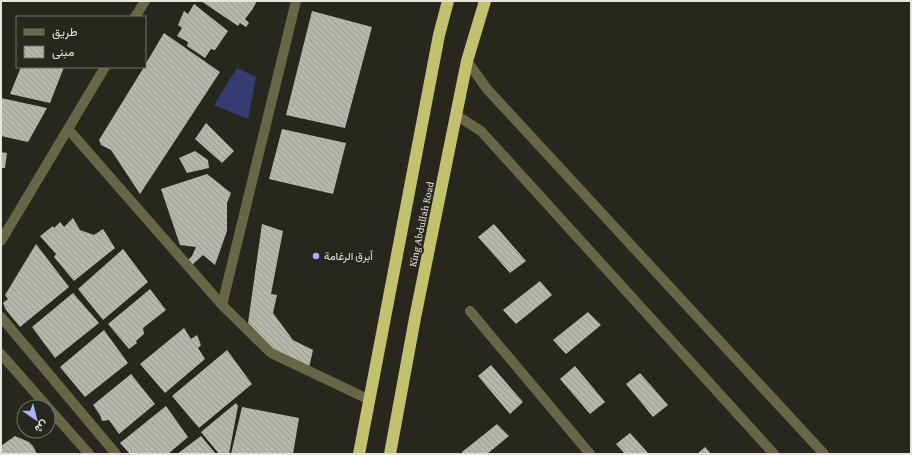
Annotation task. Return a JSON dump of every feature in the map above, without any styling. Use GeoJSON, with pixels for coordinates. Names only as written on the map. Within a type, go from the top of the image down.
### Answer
{"type":"FeatureCollection","features":[{"type":"Feature","properties":{"kind":"highway","name":"King Abdullah Road"},"geometry":{"type":"LineString","coordinates":[[359,454],[438,35],[448,1]]}},
{"type":"Feature","properties":{"kind":"highway","name":"King Abdullah Road"},"geometry":{"type":"LineString","coordinates":[[390,454],[414,318],[467,60],[485,1]]}},
{"type":"Feature","properties":{"kind":"street"},"geometry":{"type":"LineString","coordinates":[[136,16],[145,1]]}},
{"type":"Feature","properties":{"kind":"street"},"geometry":{"type":"LineString","coordinates":[[222,305],[296,1]]}},
{"type":"Feature","properties":{"kind":"street"},"geometry":{"type":"LineString","coordinates":[[467,60],[488,89],[824,454]]}},
{"type":"Feature","properties":{"kind":"street"},"geometry":{"type":"LineString","coordinates":[[1,241],[104,68]]}},
{"type":"Feature","properties":{"kind":"street"},"geometry":{"type":"LineString","coordinates":[[456,115],[481,131],[774,454]]}},
{"type":"Feature","properties":{"kind":"street"},"geometry":{"type":"LineString","coordinates":[[68,129],[222,305],[271,353],[370,400]]}},
{"type":"Feature","properties":{"kind":"street"},"geometry":{"type":"LineString","coordinates":[[470,311],[590,454]]}},
{"type":"Feature","properties":{"kind":"street"},"geometry":{"type":"LineString","coordinates":[[1,317],[116,454]]}},
{"type":"Feature","properties":{"kind":"street"},"geometry":{"type":"LineString","coordinates":[[1,354],[90,454]]}},
{"type":"Feature","properties":{"kind":"shaded area"},"geometry":{"type":"Polygon","coordinates":[[[237,68],[256,77],[248,119],[214,105],[237,68]]]}},
{"type":"Feature","properties":{"kind":"building"},"geometry":{"type":"Polygon","coordinates":[[[201,1],[257,1],[245,19],[249,23],[246,27],[240,23],[238,26],[201,1]]]}},
{"type":"Feature","properties":{"kind":"building"},"geometry":{"type":"Polygon","coordinates":[[[194,4],[228,31],[215,50],[211,49],[205,58],[187,46],[188,42],[177,36],[182,28],[178,25],[184,11],[188,14],[194,4]]]}},
{"type":"Feature","properties":{"kind":"building"},"geometry":{"type":"Polygon","coordinates":[[[312,11],[372,27],[345,128],[286,115],[312,11]]]}},
{"type":"Feature","properties":{"kind":"building"},"geometry":{"type":"Polygon","coordinates":[[[164,33],[220,72],[140,194],[111,150],[101,145],[99,140],[143,68],[146,68],[146,63],[164,33]]]}},
{"type":"Feature","properties":{"kind":"building"},"geometry":{"type":"Polygon","coordinates":[[[21,68],[64,68],[50,103],[10,94],[21,68]]]}},
{"type":"Feature","properties":{"kind":"building"},"geometry":{"type":"Polygon","coordinates":[[[1,98],[47,108],[28,142],[1,136],[1,98]]]}},
{"type":"Feature","properties":{"kind":"building"},"geometry":{"type":"Polygon","coordinates":[[[206,123],[234,151],[222,163],[195,139],[206,123]]]}},
{"type":"Feature","properties":{"kind":"building"},"geometry":{"type":"Polygon","coordinates":[[[282,129],[346,143],[333,194],[269,179],[282,129]]]}},
{"type":"Feature","properties":{"kind":"building"},"geometry":{"type":"Polygon","coordinates":[[[195,151],[208,160],[209,168],[187,173],[179,158],[195,151]]]}},
{"type":"Feature","properties":{"kind":"building"},"geometry":{"type":"Polygon","coordinates":[[[1,152],[7,153],[5,168],[1,168],[1,152]]]}},
{"type":"Feature","properties":{"kind":"building"},"geometry":{"type":"Polygon","coordinates":[[[207,174],[231,193],[227,203],[227,231],[215,265],[203,255],[192,265],[188,260],[192,256],[196,247],[180,245],[161,189],[207,174]]]}},
{"type":"Feature","properties":{"kind":"building"},"geometry":{"type":"Polygon","coordinates":[[[73,218],[80,230],[94,235],[103,229],[115,248],[74,281],[54,257],[56,254],[40,236],[53,226],[54,228],[60,222],[64,227],[73,218]]]}},
{"type":"Feature","properties":{"kind":"building"},"geometry":{"type":"Polygon","coordinates":[[[262,224],[283,231],[271,294],[277,295],[273,313],[293,340],[313,350],[309,368],[277,353],[248,323],[262,224]]]}},
{"type":"Feature","properties":{"kind":"building"},"geometry":{"type":"Polygon","coordinates":[[[494,224],[526,261],[510,273],[478,237],[494,224]]]}},
{"type":"Feature","properties":{"kind":"building"},"geometry":{"type":"Polygon","coordinates":[[[36,244],[69,287],[20,327],[6,310],[3,303],[8,299],[5,295],[36,244]]]}},
{"type":"Feature","properties":{"kind":"building"},"geometry":{"type":"Polygon","coordinates":[[[123,249],[148,282],[103,320],[78,289],[123,249]]]}},
{"type":"Feature","properties":{"kind":"building"},"geometry":{"type":"Polygon","coordinates":[[[540,281],[552,295],[516,324],[503,310],[540,281]]]}},
{"type":"Feature","properties":{"kind":"building"},"geometry":{"type":"Polygon","coordinates":[[[150,289],[166,310],[143,328],[144,334],[136,341],[137,343],[129,349],[108,324],[150,289]]]}},
{"type":"Feature","properties":{"kind":"building"},"geometry":{"type":"Polygon","coordinates":[[[73,293],[99,323],[55,358],[32,327],[73,293]]]}},
{"type":"Feature","properties":{"kind":"building"},"geometry":{"type":"Polygon","coordinates":[[[588,312],[601,325],[566,354],[553,340],[588,312]]]}},
{"type":"Feature","properties":{"kind":"building"},"geometry":{"type":"Polygon","coordinates":[[[184,328],[191,339],[197,335],[201,345],[198,348],[205,359],[165,393],[140,364],[184,328]]]}},
{"type":"Feature","properties":{"kind":"building"},"geometry":{"type":"Polygon","coordinates":[[[104,330],[128,363],[85,397],[60,367],[104,330]]]}},
{"type":"Feature","properties":{"kind":"building"},"geometry":{"type":"Polygon","coordinates":[[[227,350],[252,384],[199,428],[172,396],[227,350]]]}},
{"type":"Feature","properties":{"kind":"building"},"geometry":{"type":"Polygon","coordinates":[[[491,365],[523,402],[510,414],[478,376],[491,365]]]}},
{"type":"Feature","properties":{"kind":"building"},"geometry":{"type":"Polygon","coordinates":[[[575,366],[605,402],[590,414],[560,379],[575,366]]]}},
{"type":"Feature","properties":{"kind":"building"},"geometry":{"type":"Polygon","coordinates":[[[640,373],[668,405],[653,417],[626,384],[640,373]]]}},
{"type":"Feature","properties":{"kind":"building"},"geometry":{"type":"Polygon","coordinates":[[[131,374],[155,404],[119,434],[109,420],[102,421],[93,405],[131,374]]]}},
{"type":"Feature","properties":{"kind":"building"},"geometry":{"type":"Polygon","coordinates":[[[236,403],[238,406],[229,454],[219,454],[201,432],[236,403]]]}},
{"type":"Feature","properties":{"kind":"building"},"geometry":{"type":"Polygon","coordinates":[[[166,406],[188,437],[168,454],[130,454],[120,443],[166,406]]]}},
{"type":"Feature","properties":{"kind":"building"},"geometry":{"type":"Polygon","coordinates":[[[242,407],[299,418],[293,454],[231,454],[242,407]]]}},
{"type":"Feature","properties":{"kind":"building"},"geometry":{"type":"Polygon","coordinates":[[[497,424],[509,436],[487,454],[463,454],[462,452],[497,424]]]}},
{"type":"Feature","properties":{"kind":"building"},"geometry":{"type":"Polygon","coordinates":[[[630,433],[649,454],[625,454],[616,444],[630,433]]]}},
{"type":"Feature","properties":{"kind":"building"},"geometry":{"type":"Polygon","coordinates":[[[15,436],[16,439],[22,439],[29,442],[37,454],[1,454],[1,446],[15,436]]]}},
{"type":"Feature","properties":{"kind":"building"},"geometry":{"type":"Polygon","coordinates":[[[201,436],[216,454],[177,454],[201,436]]]}},
{"type":"Feature","properties":{"kind":"building"},"geometry":{"type":"Polygon","coordinates":[[[705,447],[711,454],[697,454],[705,447]]]}},
{"type":"Feature","properties":{"kind":"place","name":"أبرق الرغامة"},"geometry":{"type":"Point","coordinates":[316,256]}}]}
